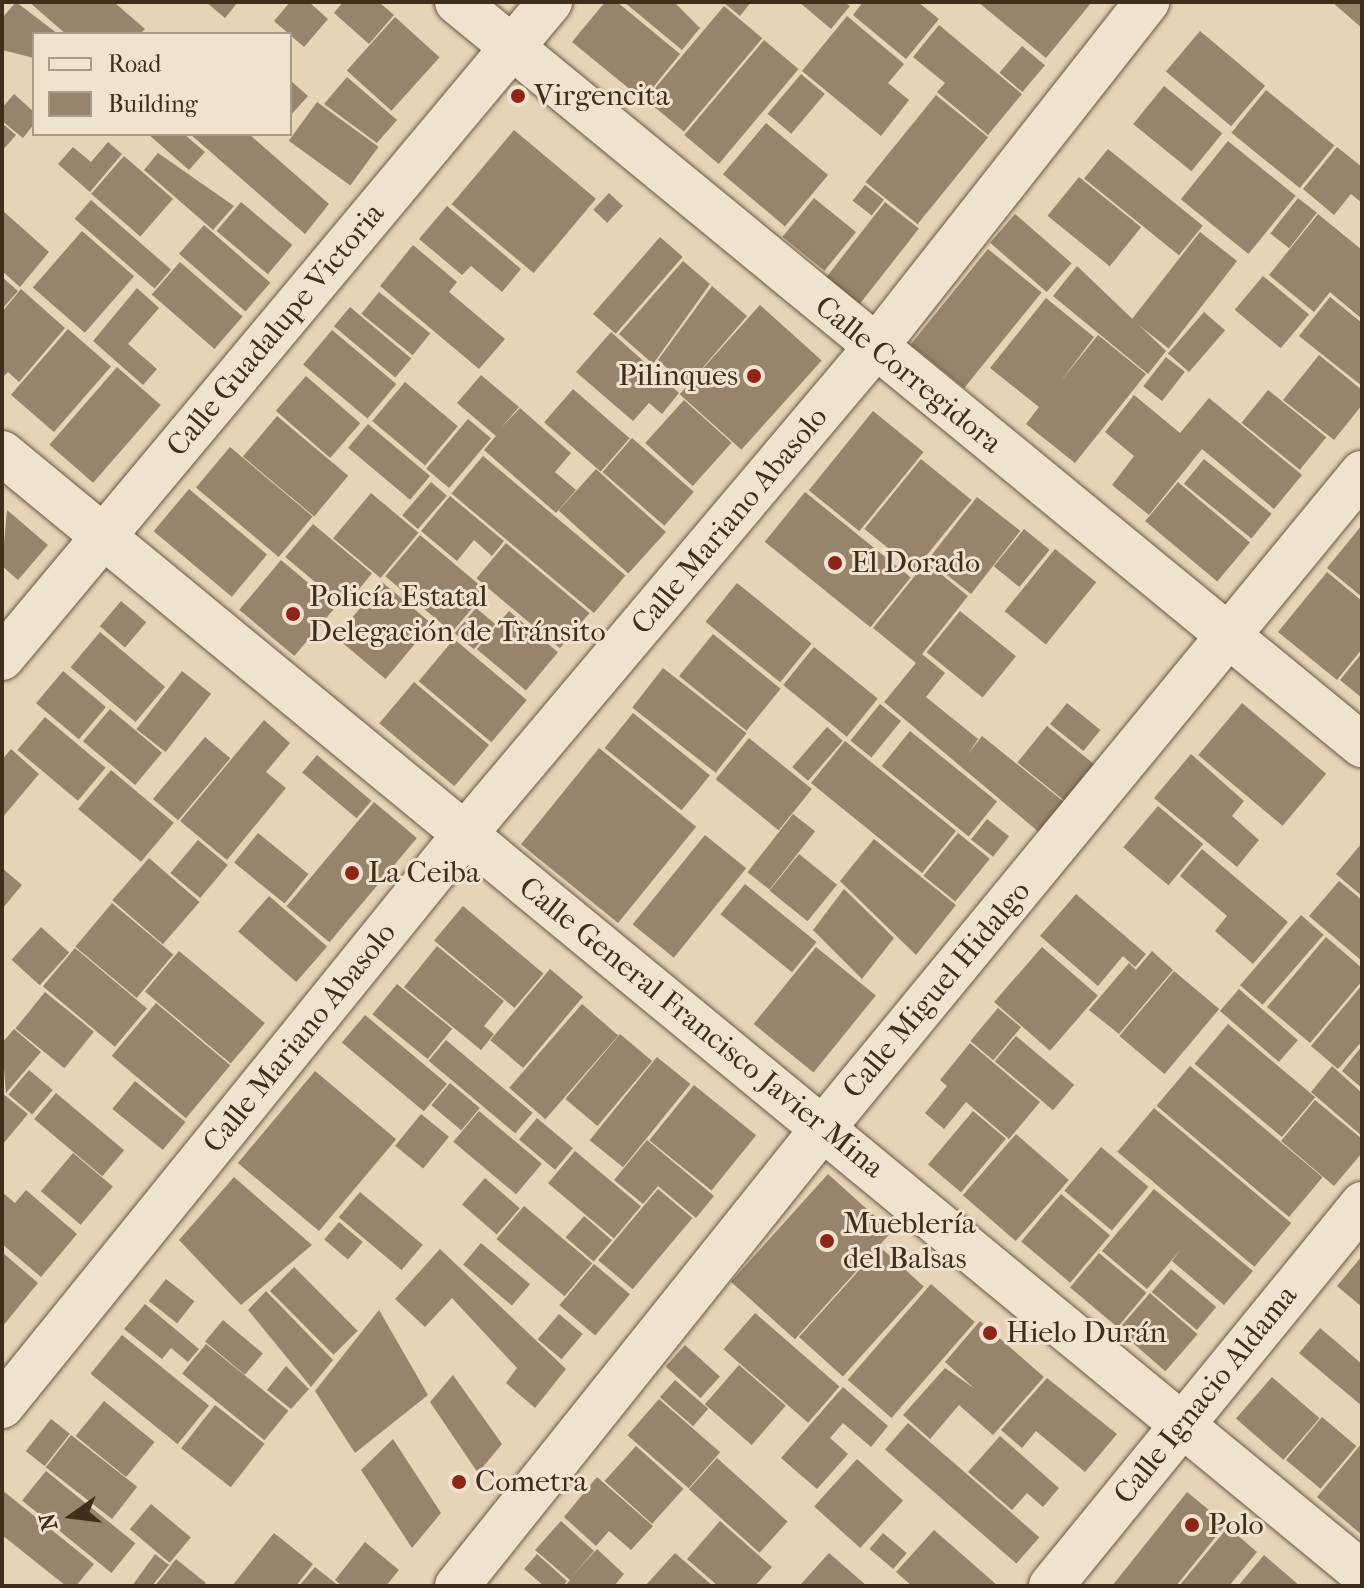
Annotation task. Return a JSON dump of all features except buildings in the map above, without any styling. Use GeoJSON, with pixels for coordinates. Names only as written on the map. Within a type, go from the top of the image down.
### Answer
{"type":"FeatureCollection","features":[{"type":"Feature","properties":{"kind":"street","name":"Calle Corregidora"},"geometry":{"type":"LineString","coordinates":[[457,2],[874,349],[1232,635],[1362,745]]}},
{"type":"Feature","properties":{"kind":"street","name":"Calle Guadalupe Victoria"},"geometry":{"type":"LineString","coordinates":[[2,658],[550,2]]}},
{"type":"Feature","properties":{"kind":"street","name":"Calle Mariano Abasolo"},"geometry":{"type":"LineString","coordinates":[[2,1406],[464,835],[874,349],[1147,2]]}},
{"type":"Feature","properties":{"kind":"street","name":"Calle General Francisco Javier Mina"},"geometry":{"type":"LineString","coordinates":[[2,453],[105,534],[464,835],[824,1127],[1362,1573]]}},
{"type":"Feature","properties":{"kind":"street","name":"Calle Miguel Hidalgo"},"geometry":{"type":"LineString","coordinates":[[457,1586],[824,1127],[1232,635],[1362,473]]}},
{"type":"Feature","properties":{"kind":"street","name":"Calle Ignacio Aldama"},"geometry":{"type":"LineString","coordinates":[[1051,1586],[1362,1204]]}},
{"type":"Feature","properties":{"kind":"place","name":"Virgencita"},"geometry":{"type":"Point","coordinates":[518,96]}},
{"type":"Feature","properties":{"kind":"place","name":"Pilinques"},"geometry":{"type":"Point","coordinates":[754,376]}},
{"type":"Feature","properties":{"kind":"place","name":"El Dorado"},"geometry":{"type":"Point","coordinates":[835,563]}},
{"type":"Feature","properties":{"kind":"place","name":"Policía Estatal Delegación de Tránsito"},"geometry":{"type":"Point","coordinates":[293,614]}},
{"type":"Feature","properties":{"kind":"place","name":"La Ceiba"},"geometry":{"type":"Point","coordinates":[352,873]}},
{"type":"Feature","properties":{"kind":"place","name":"Mueblería del Balsas"},"geometry":{"type":"Point","coordinates":[827,1241]}},
{"type":"Feature","properties":{"kind":"place","name":"Hielo Durán"},"geometry":{"type":"Point","coordinates":[990,1333]}},
{"type":"Feature","properties":{"kind":"place","name":"Cometra"},"geometry":{"type":"Point","coordinates":[459,1482]}},
{"type":"Feature","properties":{"kind":"place","name":"Polo"},"geometry":{"type":"Point","coordinates":[1192,1525]}}]}
